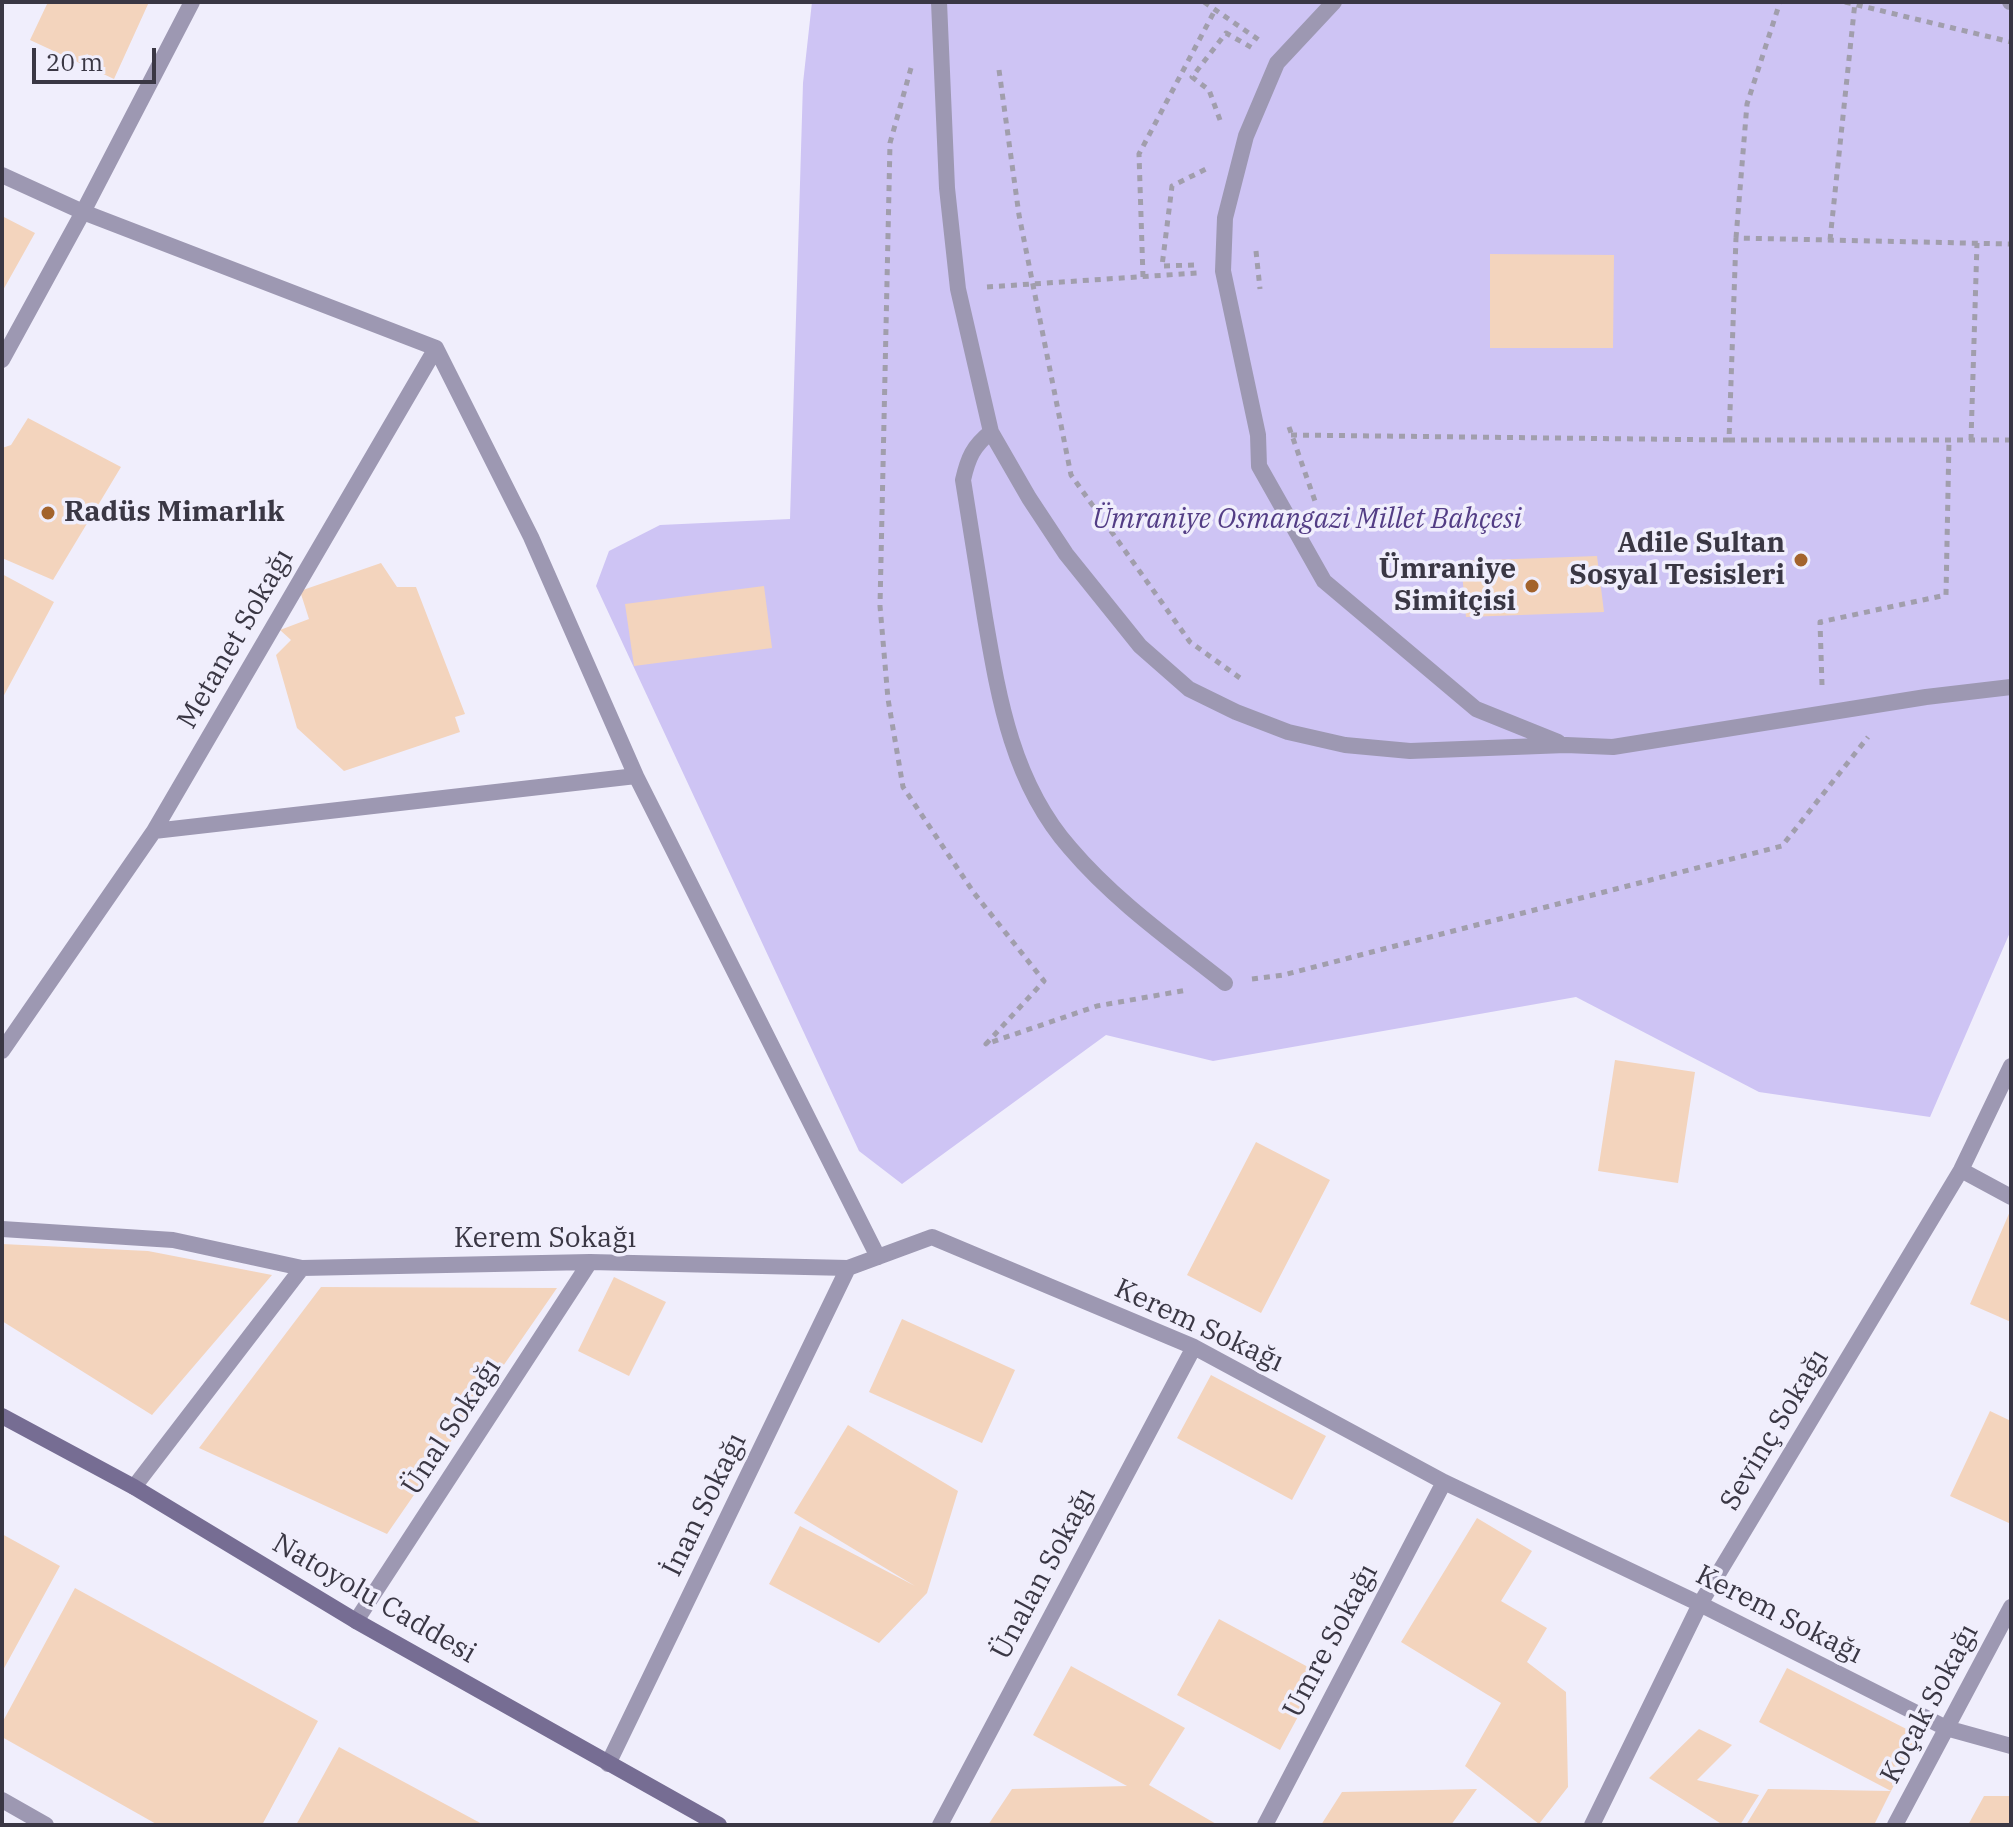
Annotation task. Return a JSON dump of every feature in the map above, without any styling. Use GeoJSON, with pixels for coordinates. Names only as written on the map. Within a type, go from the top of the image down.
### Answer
{"type":"FeatureCollection","features":[{"type":"Feature","properties":{"kind":"main road","name":"Natoyolu Caddesi"},"geometry":{"type":"LineString","coordinates":[[2,1416],[134,1487],[356,1621],[719,1825]]}},
{"type":"Feature","properties":{"kind":"street"},"geometry":{"type":"LineString","coordinates":[[2,360],[192,2]]}},
{"type":"Feature","properties":{"kind":"street"},"geometry":{"type":"LineString","coordinates":[[939,2],[947,188],[958,289],[991,432],[1066,554],[1140,646],[1189,689],[1288,732],[1345,745],[1410,751],[1566,745],[1613,747],[1896,701],[2011,687]]}},
{"type":"Feature","properties":{"kind":"street"},"geometry":{"type":"LineString","coordinates":[[1334,2],[1277,63],[1246,136],[1225,218],[1223,271],[1258,435],[1259,466],[1324,581],[1476,709],[1566,745]]}},
{"type":"Feature","properties":{"kind":"street"},"geometry":{"type":"LineString","coordinates":[[2,175],[83,212],[436,348],[531,537],[636,776],[878,1257]]}},
{"type":"Feature","properties":{"kind":"street","name":"Metanet Sokağı"},"geometry":{"type":"LineString","coordinates":[[2,1051],[154,831],[436,348]]}},
{"type":"Feature","properties":{"kind":"street"},"geometry":{"type":"LineString","coordinates":[[991,432],[976,444],[968,458],[963,480],[999,700],[1011,742],[1033,794],[1067,846],[1103,884],[1225,983]]}},
{"type":"Feature","properties":{"kind":"street"},"geometry":{"type":"LineString","coordinates":[[154,831],[636,776]]}},
{"type":"Feature","properties":{"kind":"street","name":"Sevinç Sokağı"},"geometry":{"type":"LineString","coordinates":[[1592,1825],[1700,1604],[1961,1170],[2011,1066]]}},
{"type":"Feature","properties":{"kind":"street"},"geometry":{"type":"LineString","coordinates":[[1961,1170],[2011,1197]]}},
{"type":"Feature","properties":{"kind":"street","name":"Kerem Sokağı"},"geometry":{"type":"LineString","coordinates":[[2,1229],[173,1240],[302,1268],[590,1262],[848,1268],[932,1237],[1194,1347],[1444,1482],[1700,1604],[1946,1728],[2011,1746]]}},
{"type":"Feature","properties":{"kind":"street","name":"Ünal Sokağı"},"geometry":{"type":"LineString","coordinates":[[356,1621],[590,1262]]}},
{"type":"Feature","properties":{"kind":"street"},"geometry":{"type":"LineString","coordinates":[[134,1487],[302,1268]]}},
{"type":"Feature","properties":{"kind":"street","name":"İnan Sokağı"},"geometry":{"type":"LineString","coordinates":[[608,1764],[848,1268]]}},
{"type":"Feature","properties":{"kind":"street","name":"Ünalan Sokağı"},"geometry":{"type":"LineString","coordinates":[[940,1825],[1194,1347]]}},
{"type":"Feature","properties":{"kind":"street","name":"Umre Sokağı"},"geometry":{"type":"LineString","coordinates":[[1265,1825],[1444,1482]]}},
{"type":"Feature","properties":{"kind":"street","name":"Koçak Sokağı"},"geometry":{"type":"LineString","coordinates":[[1895,1825],[2011,1607]]}},
{"type":"Feature","properties":{"kind":"street"},"geometry":{"type":"LineString","coordinates":[[2,1800],[46,1825]]}},
{"type":"Feature","properties":{"kind":"path"},"geometry":{"type":"LineString","coordinates":[[958,289],[1143,277],[1139,154],[1215,10],[1204,2]]}},
{"type":"Feature","properties":{"kind":"path"},"geometry":{"type":"LineString","coordinates":[[1729,440],[1736,238],[1747,104],[1780,2]]}},
{"type":"Feature","properties":{"kind":"path"},"geometry":{"type":"LineString","coordinates":[[1845,2],[2011,42]]}},
{"type":"Feature","properties":{"kind":"path"},"geometry":{"type":"LineString","coordinates":[[1830,240],[1855,3]]}},
{"type":"Feature","properties":{"kind":"path"},"geometry":{"type":"LineString","coordinates":[[999,70],[1019,215],[1071,475],[1190,642],[1241,679]]}},
{"type":"Feature","properties":{"kind":"path"},"geometry":{"type":"LineString","coordinates":[[1736,238],[2011,244]]}},
{"type":"Feature","properties":{"kind":"path"},"geometry":{"type":"LineString","coordinates":[[1971,440],[1977,243]]}},
{"type":"Feature","properties":{"kind":"path"},"geometry":{"type":"LineString","coordinates":[[1256,247],[1261,298]]}},
{"type":"Feature","properties":{"kind":"path"},"geometry":{"type":"LineString","coordinates":[[1287,422],[1318,508]]}},
{"type":"Feature","properties":{"kind":"path"},"geometry":{"type":"LineString","coordinates":[[1258,435],[2011,440]]}},
{"type":"Feature","properties":{"kind":"path"},"geometry":{"type":"LineString","coordinates":[[1822,713],[1820,622],[1946,595],[1949,440]]}},
{"type":"Feature","properties":{"kind":"path"},"geometry":{"type":"LineString","coordinates":[[1283,975],[1782,846],[1896,701]]}},
{"type":"Feature","properties":{"kind":"green space","name":"Ümraniye Osmangazi Millet Bahçesi"},"geometry":{"type":"Polygon","coordinates":[[[812,2],[2011,2],[2011,930],[1930,1117],[1759,1092],[1576,997],[1213,1061],[1106,1035],[902,1184],[859,1151],[596,586],[609,551],[660,525],[790,519],[803,83],[812,2]]]}},
{"type":"Feature","properties":{"kind":"building"},"geometry":{"type":"Polygon","coordinates":[[[48,2],[149,2],[114,79],[30,40],[48,2]]]}},
{"type":"Feature","properties":{"kind":"building"},"geometry":{"type":"Polygon","coordinates":[[[2,216],[35,233],[2,292],[2,216]]]}},
{"type":"Feature","properties":{"kind":"building"},"geometry":{"type":"Polygon","coordinates":[[[1490,254],[1614,255],[1613,348],[1490,348],[1490,254]]]}},
{"type":"Feature","properties":{"kind":"building","name":"Radüs Mimarlık"},"geometry":{"type":"Polygon","coordinates":[[[28,418],[121,467],[53,580],[2,558],[2,448],[11,445],[28,418]]]}},
{"type":"Feature","properties":{"kind":"building","name":"Ümraniye Simitçisi"},"geometry":{"type":"Polygon","coordinates":[[[1597,556],[1604,612],[1466,617],[1461,561],[1597,556]]]}},
{"type":"Feature","properties":{"kind":"building"},"geometry":{"type":"Polygon","coordinates":[[[381,563],[397,587],[416,587],[465,714],[455,717],[460,732],[344,771],[297,728],[276,655],[291,640],[280,630],[309,619],[300,591],[381,563]]]}},
{"type":"Feature","properties":{"kind":"building"},"geometry":{"type":"Polygon","coordinates":[[[2,574],[54,602],[2,699],[2,574]]]}},
{"type":"Feature","properties":{"kind":"building"},"geometry":{"type":"Polygon","coordinates":[[[764,586],[772,648],[634,666],[625,604],[764,586]]]}},
{"type":"Feature","properties":{"kind":"building"},"geometry":{"type":"Polygon","coordinates":[[[1615,1060],[1695,1072],[1678,1183],[1598,1171],[1615,1060]]]}},
{"type":"Feature","properties":{"kind":"building"},"geometry":{"type":"Polygon","coordinates":[[[1256,1142],[1330,1180],[1261,1313],[1187,1275],[1256,1142]]]}},
{"type":"Feature","properties":{"kind":"building"},"geometry":{"type":"Polygon","coordinates":[[[2011,1209],[2011,1322],[1970,1304],[2011,1209]]]}},
{"type":"Feature","properties":{"kind":"building"},"geometry":{"type":"Polygon","coordinates":[[[2,1244],[148,1251],[272,1275],[152,1415],[2,1321],[2,1244]]]}},
{"type":"Feature","properties":{"kind":"building"},"geometry":{"type":"Polygon","coordinates":[[[614,1277],[666,1302],[629,1376],[578,1351],[614,1277]]]}},
{"type":"Feature","properties":{"kind":"building"},"geometry":{"type":"Polygon","coordinates":[[[321,1287],[557,1288],[387,1534],[199,1448],[321,1287]]]}},
{"type":"Feature","properties":{"kind":"building"},"geometry":{"type":"Polygon","coordinates":[[[902,1319],[1015,1370],[982,1443],[869,1392],[902,1319]]]}},
{"type":"Feature","properties":{"kind":"building"},"geometry":{"type":"Polygon","coordinates":[[[1211,1375],[1326,1436],[1292,1500],[1177,1438],[1211,1375]]]}},
{"type":"Feature","properties":{"kind":"building"},"geometry":{"type":"Polygon","coordinates":[[[1990,1411],[2011,1421],[2011,1524],[1950,1496],[1990,1411]]]}},
{"type":"Feature","properties":{"kind":"building"},"geometry":{"type":"Polygon","coordinates":[[[848,1425],[958,1491],[927,1593],[879,1643],[769,1584],[800,1526],[915,1586],[794,1513],[848,1425]]]}},
{"type":"Feature","properties":{"kind":"building"},"geometry":{"type":"Polygon","coordinates":[[[1477,1518],[1532,1551],[1501,1601],[1547,1628],[1527,1662],[1566,1692],[1568,1787],[1539,1824],[1465,1766],[1501,1703],[1401,1642],[1477,1518]]]}},
{"type":"Feature","properties":{"kind":"building"},"geometry":{"type":"Polygon","coordinates":[[[2,1534],[60,1566],[2,1672],[2,1534]]]}},
{"type":"Feature","properties":{"kind":"building"},"geometry":{"type":"Polygon","coordinates":[[[75,1588],[318,1721],[262,1825],[158,1825],[2,1737],[2,1723],[75,1588]]]}},
{"type":"Feature","properties":{"kind":"building"},"geometry":{"type":"Polygon","coordinates":[[[1219,1619],[1321,1674],[1280,1750],[1177,1695],[1219,1619]]]}},
{"type":"Feature","properties":{"kind":"building"},"geometry":{"type":"Polygon","coordinates":[[[1071,1666],[1185,1728],[1149,1785],[1218,1825],[988,1825],[1012,1789],[1127,1786],[1033,1735],[1071,1666]]]}},
{"type":"Feature","properties":{"kind":"building"},"geometry":{"type":"Polygon","coordinates":[[[1787,1668],[1920,1736],[1891,1791],[1759,1722],[1787,1668]]]}},
{"type":"Feature","properties":{"kind":"building"},"geometry":{"type":"Polygon","coordinates":[[[1699,1729],[1732,1745],[1697,1780],[1759,1795],[1740,1825],[1723,1825],[1649,1778],[1699,1729]]]}},
{"type":"Feature","properties":{"kind":"building"},"geometry":{"type":"Polygon","coordinates":[[[339,1747],[484,1825],[296,1825],[339,1747]]]}},
{"type":"Feature","properties":{"kind":"building"},"geometry":{"type":"Polygon","coordinates":[[[1477,1789],[1451,1825],[1321,1825],[1342,1792],[1477,1789]]]}},
{"type":"Feature","properties":{"kind":"building"},"geometry":{"type":"Polygon","coordinates":[[[1768,1789],[1891,1791],[1874,1825],[1746,1825],[1768,1789]]]}},
{"type":"Feature","properties":{"kind":"building"},"geometry":{"type":"Polygon","coordinates":[[[1984,1796],[2011,1796],[2011,1825],[1968,1825],[1984,1796]]]}},
{"type":"Feature","properties":{"kind":"place","name":"Radüs Mimarlık"},"geometry":{"type":"Point","coordinates":[48,513]}},
{"type":"Feature","properties":{"kind":"place","name":"Adile Sultan Sosyal Tesisleri"},"geometry":{"type":"Point","coordinates":[1801,560]}},
{"type":"Feature","properties":{"kind":"place","name":"Ümraniye Simitçisi"},"geometry":{"type":"Point","coordinates":[1532,586]}}]}
